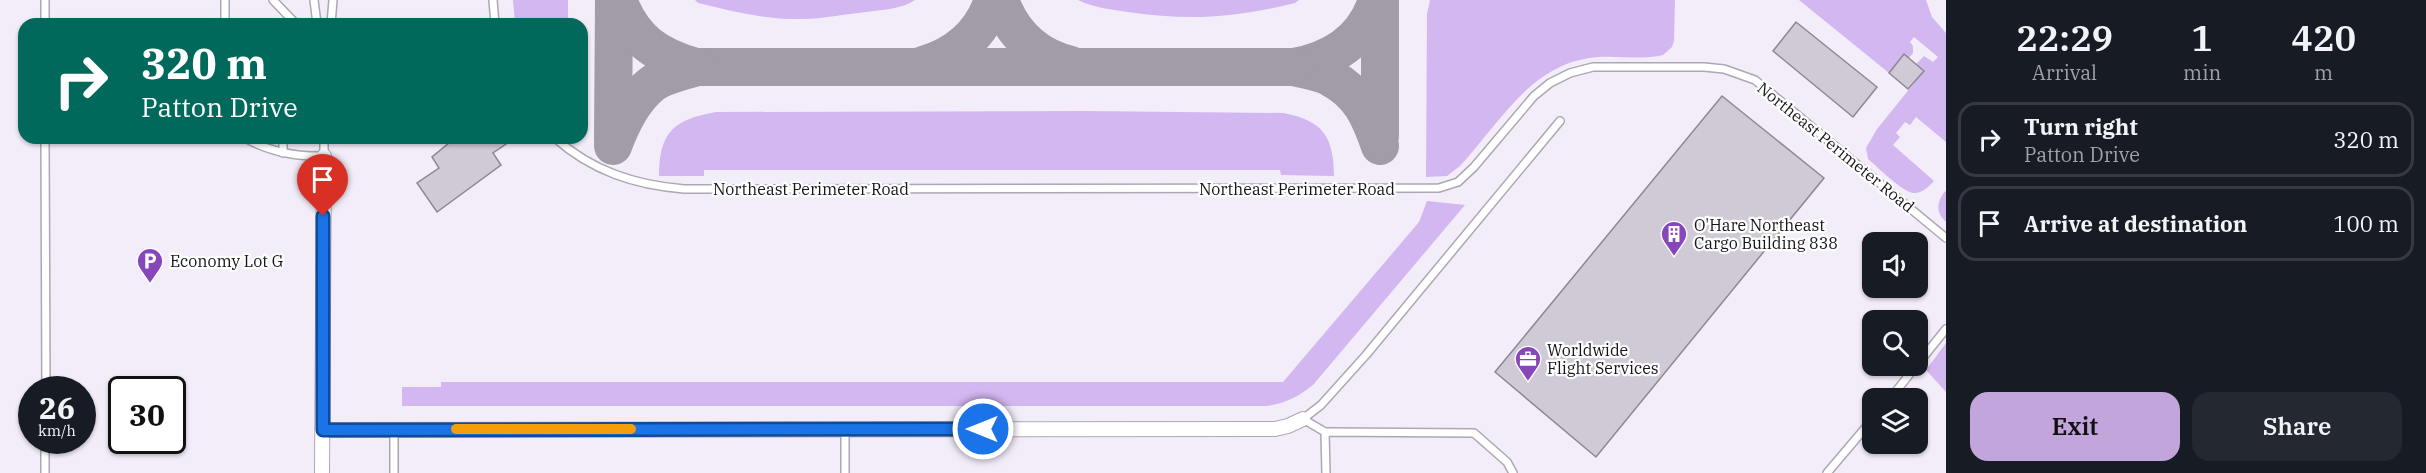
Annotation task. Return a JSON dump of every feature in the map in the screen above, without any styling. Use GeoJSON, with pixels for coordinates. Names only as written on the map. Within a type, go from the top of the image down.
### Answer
{"type":"FeatureCollection","features":[{"type":"Feature","properties":{"kind":"street"},"geometry":{"type":"LineString","coordinates":[[322,473],[324,156]]}},
{"type":"Feature","properties":{"kind":"street"},"geometry":{"type":"LineString","coordinates":[[323,430],[1275,429],[1288,426],[1303,418]]}},
{"type":"Feature","properties":{"kind":"lane"},"geometry":{"type":"LineString","coordinates":[[45,0],[45,18]]}},
{"type":"Feature","properties":{"kind":"lane"},"geometry":{"type":"LineString","coordinates":[[225,0],[225,18]]}},
{"type":"Feature","properties":{"kind":"lane"},"geometry":{"type":"LineString","coordinates":[[273,0],[290,18]]}},
{"type":"Feature","properties":{"kind":"lane"},"geometry":{"type":"LineString","coordinates":[[314,0],[316,18]]}},
{"type":"Feature","properties":{"kind":"lane"},"geometry":{"type":"LineString","coordinates":[[332,18],[333,0]]}},
{"type":"Feature","properties":{"kind":"lane"},"geometry":{"type":"LineString","coordinates":[[493,0],[494,18]]}},
{"type":"Feature","properties":{"kind":"lane","name":"Northeast Perimeter Road"},"geometry":{"type":"LineString","coordinates":[[561,144],[570,152],[613,175],[657,187],[684,189],[1439,188],[1458,182],[1474,167],[1534,96],[1550,83],[1570,73],[1593,68],[1704,67],[1724,69],[1755,80],[1946,238]]}},
{"type":"Feature","properties":{"kind":"lane"},"geometry":{"type":"LineString","coordinates":[[1513,473],[1508,462],[1474,433],[1325,432],[1303,418],[1321,405],[1366,355],[1560,121]]}},
{"type":"Feature","properties":{"kind":"lane"},"geometry":{"type":"LineString","coordinates":[[45,144],[46,376]]}},
{"type":"Feature","properties":{"kind":"lane"},"geometry":{"type":"LineString","coordinates":[[255,144],[283,153],[306,156],[324,156],[324,144]]}},
{"type":"Feature","properties":{"kind":"lane"},"geometry":{"type":"LineString","coordinates":[[283,144],[283,153]]}},
{"type":"Feature","properties":{"kind":"lane"},"geometry":{"type":"LineString","coordinates":[[1928,352],[1946,329]]}},
{"type":"Feature","properties":{"kind":"lane"},"geometry":{"type":"LineString","coordinates":[[1899,388],[1909,376]]}},
{"type":"Feature","properties":{"kind":"lane"},"geometry":{"type":"LineString","coordinates":[[394,429],[394,473]]}},
{"type":"Feature","properties":{"kind":"lane"},"geometry":{"type":"LineString","coordinates":[[845,429],[845,473]]}},
{"type":"Feature","properties":{"kind":"lane"},"geometry":{"type":"LineString","coordinates":[[1325,432],[1326,473]]}},
{"type":"Feature","properties":{"kind":"lane"},"geometry":{"type":"LineString","coordinates":[[1827,473],[1862,432]]}},
{"type":"Feature","properties":{"kind":"lane"},"geometry":{"type":"LineString","coordinates":[[45,454],[45,473]]}},
{"type":"Feature","properties":{"kind":"shaded area"},"geometry":{"type":"Polygon","coordinates":[[[513,0],[568,0],[568,18],[514,18],[513,0]]]}},
{"type":"Feature","properties":{"kind":"shaded area"},"geometry":{"type":"Polygon","coordinates":[[[695,0],[915,0],[891,9],[802,19],[749,14],[698,3],[695,0]]]}},
{"type":"Feature","properties":{"kind":"shaded area"},"geometry":{"type":"Polygon","coordinates":[[[1078,0],[1299,0],[1295,3],[1252,12],[1192,17],[1128,12],[1096,7],[1078,0]]]}},
{"type":"Feature","properties":{"kind":"shaded area"},"geometry":{"type":"Polygon","coordinates":[[[1430,0],[1675,0],[1674,41],[1672,47],[1663,55],[1589,58],[1549,73],[1516,100],[1460,166],[1447,176],[1426,177],[1427,14],[1430,0]]]}},
{"type":"Feature","properties":{"kind":"shaded area"},"geometry":{"type":"Polygon","coordinates":[[[1799,0],[1926,0],[1932,17],[1946,33],[1946,142],[1916,117],[1910,125],[1905,122],[1896,133],[1900,137],[1893,145],[1934,181],[1925,189],[1914,193],[1904,189],[1868,159],[1866,148],[1877,129],[1924,71],[1916,64],[1924,56],[1933,62],[1938,57],[1914,37],[1910,42],[1913,46],[1913,53],[1909,58],[1904,54],[1889,73],[1799,0]]]}},
{"type":"Feature","properties":{"kind":"shaded area"},"geometry":{"type":"Polygon","coordinates":[[[716,112],[1283,113],[1296,116],[1316,125],[1323,132],[1332,150],[1334,176],[1281,175],[1280,170],[704,170],[704,176],[659,176],[662,148],[672,130],[680,123],[716,112]]]}},
{"type":"Feature","properties":{"kind":"shaded area"},"geometry":{"type":"Polygon","coordinates":[[[1946,192],[1946,222],[1938,207],[1946,192]]]}},
{"type":"Feature","properties":{"kind":"shaded area"},"geometry":{"type":"Polygon","coordinates":[[[1427,201],[1465,205],[1313,385],[1292,399],[1274,405],[402,406],[402,387],[441,387],[441,382],[1283,382],[1419,222],[1427,201]]]}},
{"type":"Feature","properties":{"kind":"shaded area"},"geometry":{"type":"Polygon","coordinates":[[[1946,343],[1946,392],[1928,372],[1928,367],[1946,343]]]}},
{"type":"Feature","properties":{"kind":"building"},"geometry":{"type":"Polygon","coordinates":[[[1796,22],[1877,87],[1853,117],[1773,51],[1796,22]]]}},
{"type":"Feature","properties":{"kind":"building"},"geometry":{"type":"Polygon","coordinates":[[[1904,54],[1924,71],[1908,89],[1889,73],[1904,54]]]}},
{"type":"Feature","properties":{"kind":"building","name":"O'Hare Northeast Cargo Building 838"},"geometry":{"type":"Polygon","coordinates":[[[1722,96],[1824,178],[1596,457],[1495,372],[1722,96]]]}},
{"type":"Feature","properties":{"kind":"building"},"geometry":{"type":"Polygon","coordinates":[[[448,144],[506,144],[493,153],[501,165],[437,212],[417,183],[439,168],[432,157],[448,144]]]}},
{"type":"Feature","properties":{"kind":"taxiway"},"geometry":{"type":"LineString","coordinates":[[613,139],[614,0]]}},
{"type":"Feature","properties":{"kind":"taxiway"},"geometry":{"type":"LineString","coordinates":[[613,146],[628,112],[645,90],[662,78],[696,67],[669,58],[648,44],[631,26],[618,0]]}},
{"type":"Feature","properties":{"kind":"taxiway"},"geometry":{"type":"LineString","coordinates":[[923,65],[946,56],[966,42],[982,23],[993,0]]}},
{"type":"Feature","properties":{"kind":"taxiway"},"geometry":{"type":"LineString","coordinates":[[1000,0],[1011,23],[1027,42],[1047,56],[1071,65]]}},
{"type":"Feature","properties":{"kind":"taxiway"},"geometry":{"type":"LineString","coordinates":[[1377,0],[1364,26],[1346,46],[1322,59],[1294,67],[1327,76],[1341,84],[1357,98],[1368,116],[1380,146]]}},
{"type":"Feature","properties":{"kind":"taxiway"},"geometry":{"type":"LineString","coordinates":[[1380,0],[1380,136]]}},
{"type":"Feature","properties":{"kind":"taxiway"},"geometry":{"type":"LineString","coordinates":[[696,67],[1294,67]]}},
{"type":"Feature","properties":{"kind":"slow traffic"},"geometry":{"type":"LineString","coordinates":[[456,429],[631,429]]}},
{"type":"Feature","properties":{"kind":"place","name":"O'Hare Northeast Cargo Building 838"},"geometry":{"type":"Point","coordinates":[1674,257]}},
{"type":"Feature","properties":{"kind":"place","name":"Economy Lot G"},"geometry":{"type":"Point","coordinates":[150,284]}},
{"type":"Feature","properties":{"kind":"place","name":"Worldwide Flight Services"},"geometry":{"type":"Point","coordinates":[1528,382]}},
{"type":"Feature","properties":{"kind":"route"},"geometry":{"type":"LineString","coordinates":[[323,216],[323,430],[983,429]]}}]}
